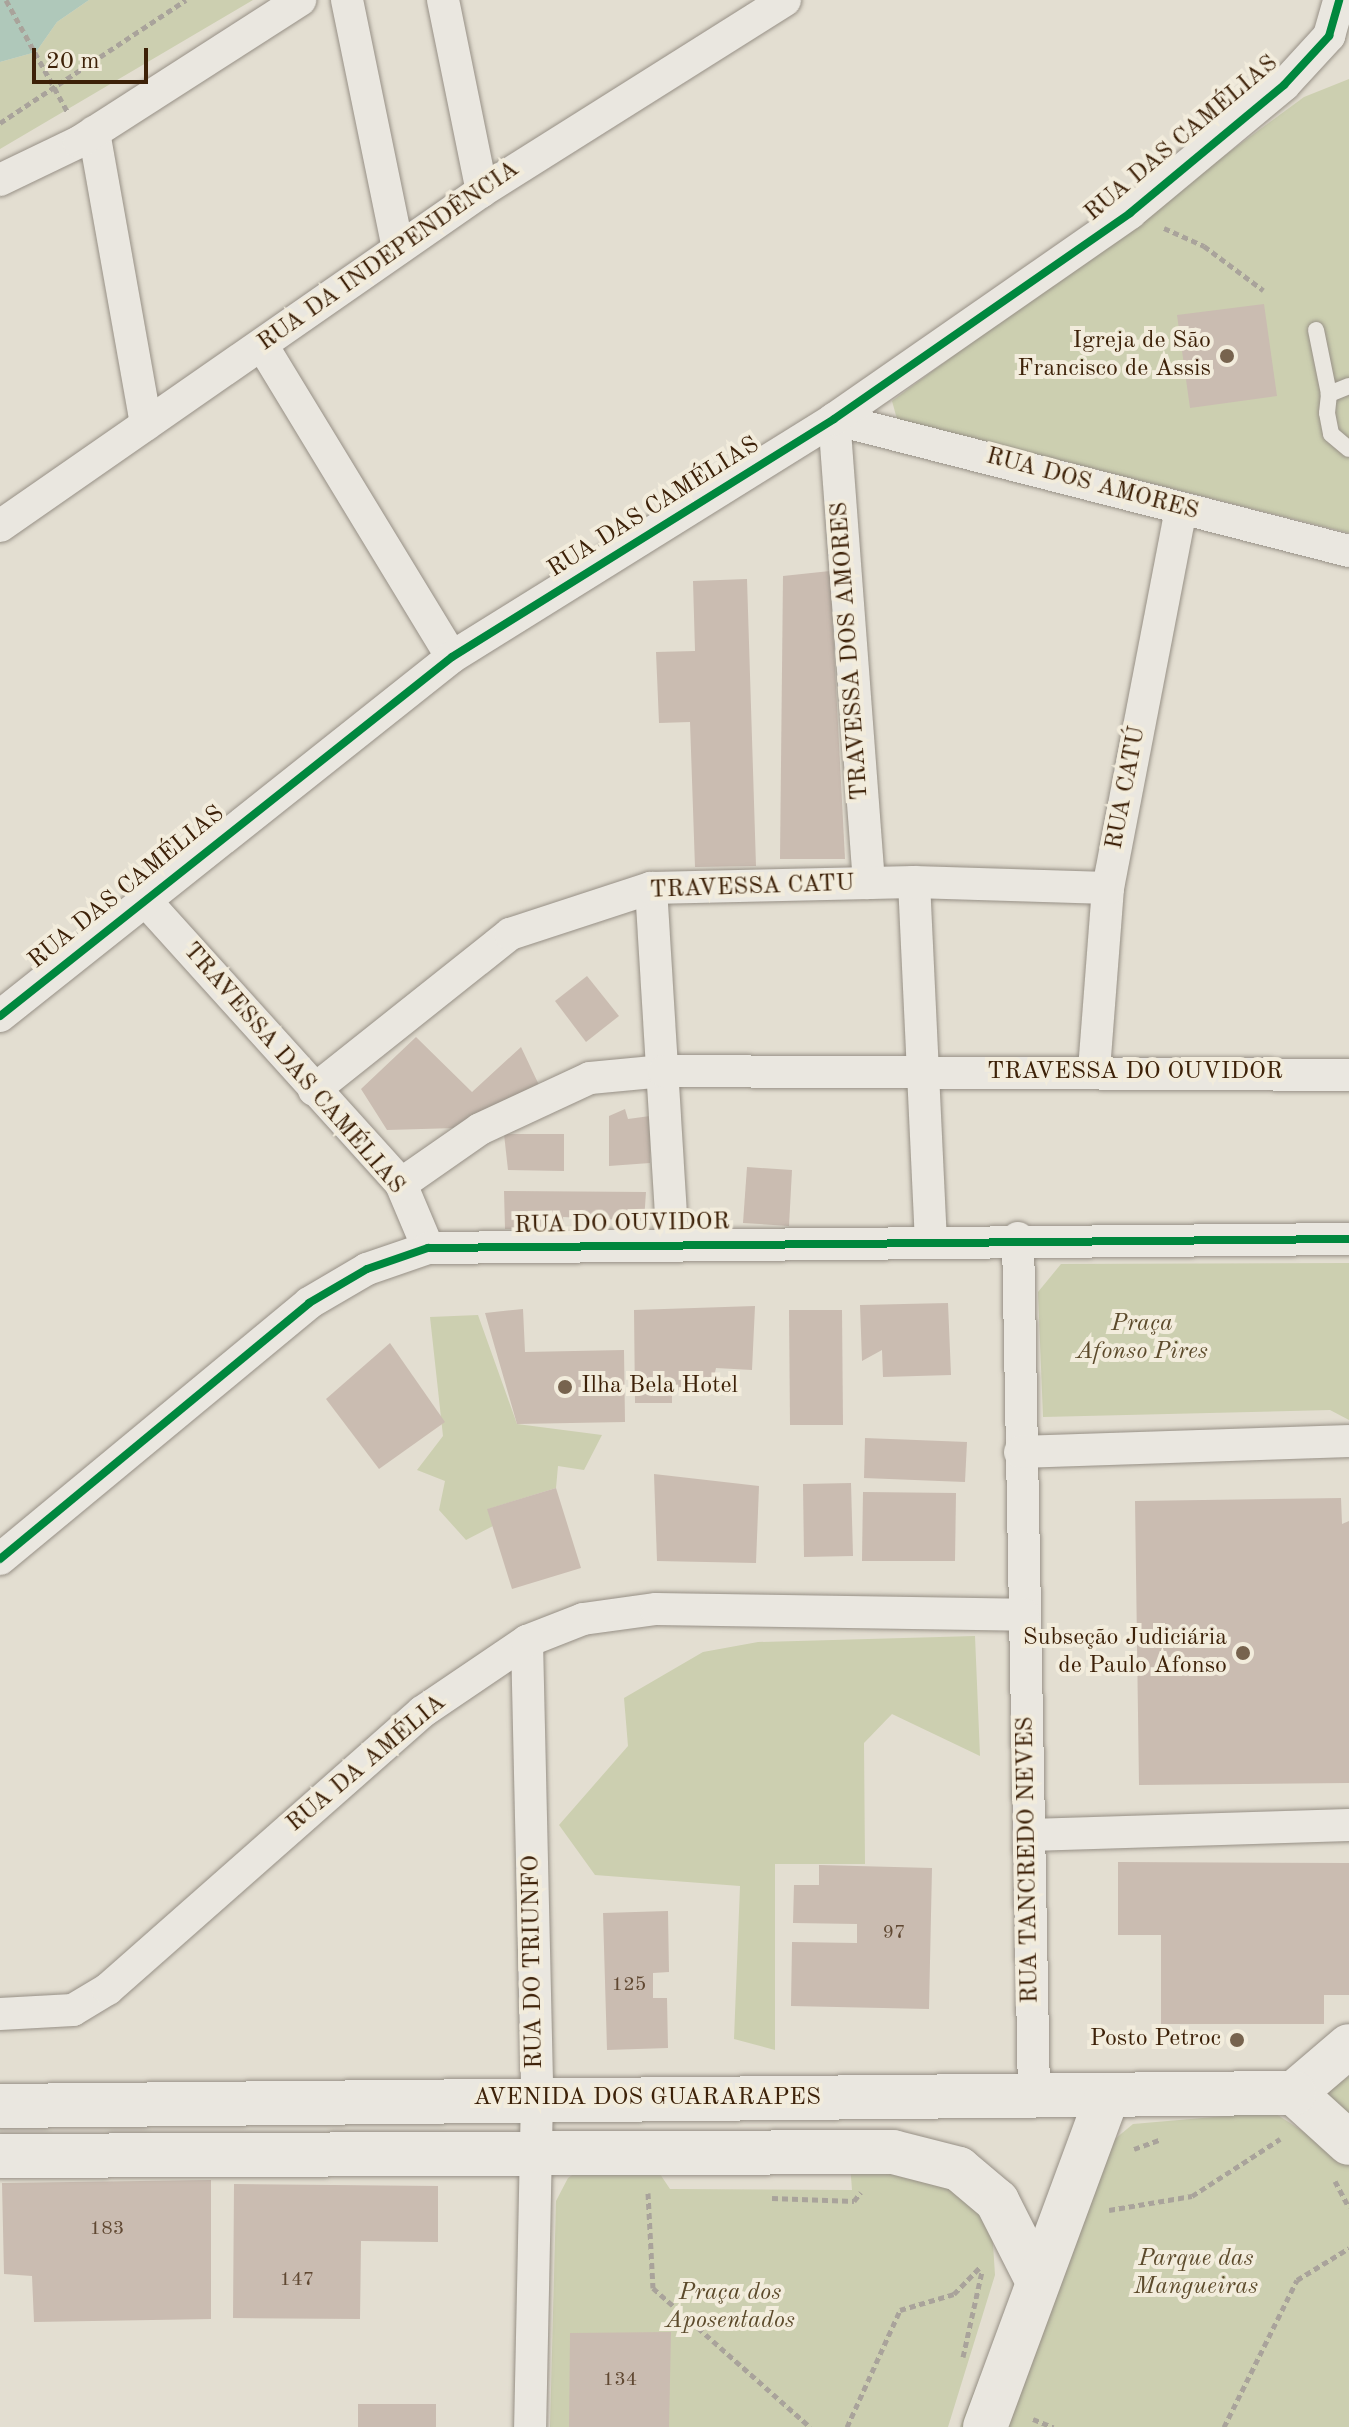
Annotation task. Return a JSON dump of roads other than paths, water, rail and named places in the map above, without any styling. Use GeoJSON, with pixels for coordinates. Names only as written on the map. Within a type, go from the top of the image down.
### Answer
{"type":"FeatureCollection","features":[{"type":"Feature","properties":{"kind":"street"},"geometry":{"type":"LineString","coordinates":[[0,180],[86,137],[300,0]]}},
{"type":"Feature","properties":{"kind":"street"},"geometry":{"type":"LineString","coordinates":[[347,0],[398,249]]}},
{"type":"Feature","properties":{"kind":"street"},"geometry":{"type":"LineString","coordinates":[[443,0],[482,191]]}},
{"type":"Feature","properties":{"kind":"street","name":"RUA DA INDEPENDÊNCIA"},"geometry":{"type":"LineString","coordinates":[[0,526],[736,14],[785,0]]}},
{"type":"Feature","properties":{"kind":"street"},"geometry":{"type":"LineString","coordinates":[[1339,0],[1339,39]]}},
{"type":"Feature","properties":{"kind":"street","name":"RUA DAS CAMÉLIAS"},"geometry":{"type":"LineString","coordinates":[[0,1016],[143,898],[452,657],[834,419],[1130,213],[1339,39]]}},
{"type":"Feature","properties":{"kind":"street"},"geometry":{"type":"LineString","coordinates":[[86,137],[146,424]]}},
{"type":"Feature","properties":{"kind":"street"},"geometry":{"type":"LineString","coordinates":[[262,345],[452,657]]}},
{"type":"Feature","properties":{"kind":"street","name":"RUA DOS AMORES"},"geometry":{"type":"LineString","coordinates":[[834,419],[1349,551]]}},
{"type":"Feature","properties":{"kind":"street","name":"TRAVESSA DOS AMORES"},"geometry":{"type":"LineString","coordinates":[[834,419],[869,883]]}},
{"type":"Feature","properties":{"kind":"street","name":"RUA CATÚ"},"geometry":{"type":"LineString","coordinates":[[1094,1070],[1108,888],[1181,509]]}},
{"type":"Feature","properties":{"kind":"street"},"geometry":{"type":"LineString","coordinates":[[914,882],[931,1239]]}},
{"type":"Feature","properties":{"kind":"street","name":"TRAVESSA CATU"},"geometry":{"type":"LineString","coordinates":[[314,1090],[510,934],[651,888],[914,882],[1108,888]]}},
{"type":"Feature","properties":{"kind":"street"},"geometry":{"type":"LineString","coordinates":[[651,888],[673,1245]]}},
{"type":"Feature","properties":{"kind":"street","name":"TRAVESSA DAS CAMÉLIAS"},"geometry":{"type":"LineString","coordinates":[[143,898],[401,1184],[428,1248]]}},
{"type":"Feature","properties":{"kind":"street","name":"TRAVESSA DO OUVIDOR"},"geometry":{"type":"LineString","coordinates":[[401,1184],[480,1129],[590,1078],[664,1071],[922,1073],[1094,1070],[1349,1075]]}},
{"type":"Feature","properties":{"kind":"street","name":"RUA DO OUVIDOR"},"geometry":{"type":"LineString","coordinates":[[0,1559],[309,1303],[367,1269],[428,1248],[1018,1238],[1349,1239]]}},
{"type":"Feature","properties":{"kind":"street","name":"RUA TANCREDO NEVES"},"geometry":{"type":"LineString","coordinates":[[1018,1238],[1034,2097]]}},
{"type":"Feature","properties":{"kind":"street"},"geometry":{"type":"LineString","coordinates":[[1020,1452],[1349,1441]]}},
{"type":"Feature","properties":{"kind":"street","name":"RUA DA AMÉLIA"},"geometry":{"type":"LineString","coordinates":[[41,2015],[73,2010],[108,1989],[422,1712],[527,1641],[583,1619],[656,1609],[1024,1615]]}},
{"type":"Feature","properties":{"kind":"street","name":"RUA DO TRIUNFO"},"geometry":{"type":"LineString","coordinates":[[527,1641],[537,2098],[530,2427]]}},
{"type":"Feature","properties":{"kind":"street"},"geometry":{"type":"LineString","coordinates":[[1030,1835],[1349,1825]]}},
{"type":"Feature","properties":{"kind":"street"},"geometry":{"type":"LineString","coordinates":[[0,1991],[41,2015]]}},
{"type":"Feature","properties":{"kind":"street"},"geometry":{"type":"LineString","coordinates":[[0,2014],[41,2015]]}},
{"type":"Feature","properties":{"kind":"street"},"geometry":{"type":"LineString","coordinates":[[1340,2158],[1294,2093],[1349,2046]]}},
{"type":"Feature","properties":{"kind":"street","name":"AVENIDA DOS GUARARAPES"},"geometry":{"type":"LineString","coordinates":[[0,2106],[537,2098],[1107,2097],[1294,2093]]}},
{"type":"Feature","properties":{"kind":"street"},"geometry":{"type":"LineString","coordinates":[[985,2427],[1036,2278],[1107,2097]]}},
{"type":"Feature","properties":{"kind":"street"},"geometry":{"type":"LineString","coordinates":[[0,2156],[537,2151],[893,2152],[959,2169],[997,2201],[1036,2278]]}},
{"type":"Feature","properties":{"kind":"lane"},"geometry":{"type":"LineString","coordinates":[[1316,330],[1329,394],[1331,434],[1349,449]]}},
{"type":"Feature","properties":{"kind":"lane"},"geometry":{"type":"LineString","coordinates":[[1329,394],[1349,386]]}},
{"type":"Feature","properties":{"kind":"place","name":"Igreja de São Francisco de Assis"},"geometry":{"type":"Point","coordinates":[1227,356]}},
{"type":"Feature","properties":{"kind":"place","name":"Ilha Bela Hotel"},"geometry":{"type":"Point","coordinates":[565,1387]}},
{"type":"Feature","properties":{"kind":"place","name":"Subseção Judiciária de Paulo Afonso"},"geometry":{"type":"Point","coordinates":[1243,1653]}},
{"type":"Feature","properties":{"kind":"place","name":"Posto Petroc"},"geometry":{"type":"Point","coordinates":[1237,2040]}},
{"type":"Feature","properties":{"kind":"park label","name":"Praça Afonso Pires"},"geometry":{"type":"Point","coordinates":[1142,1339]}},
{"type":"Feature","properties":{"kind":"park label","name":"Parque das Mangueiras"},"geometry":{"type":"Point","coordinates":[1196,2274]}},
{"type":"Feature","properties":{"kind":"park label","name":"Praça dos Aposentados"},"geometry":{"type":"Point","coordinates":[730,2308]}}]}
